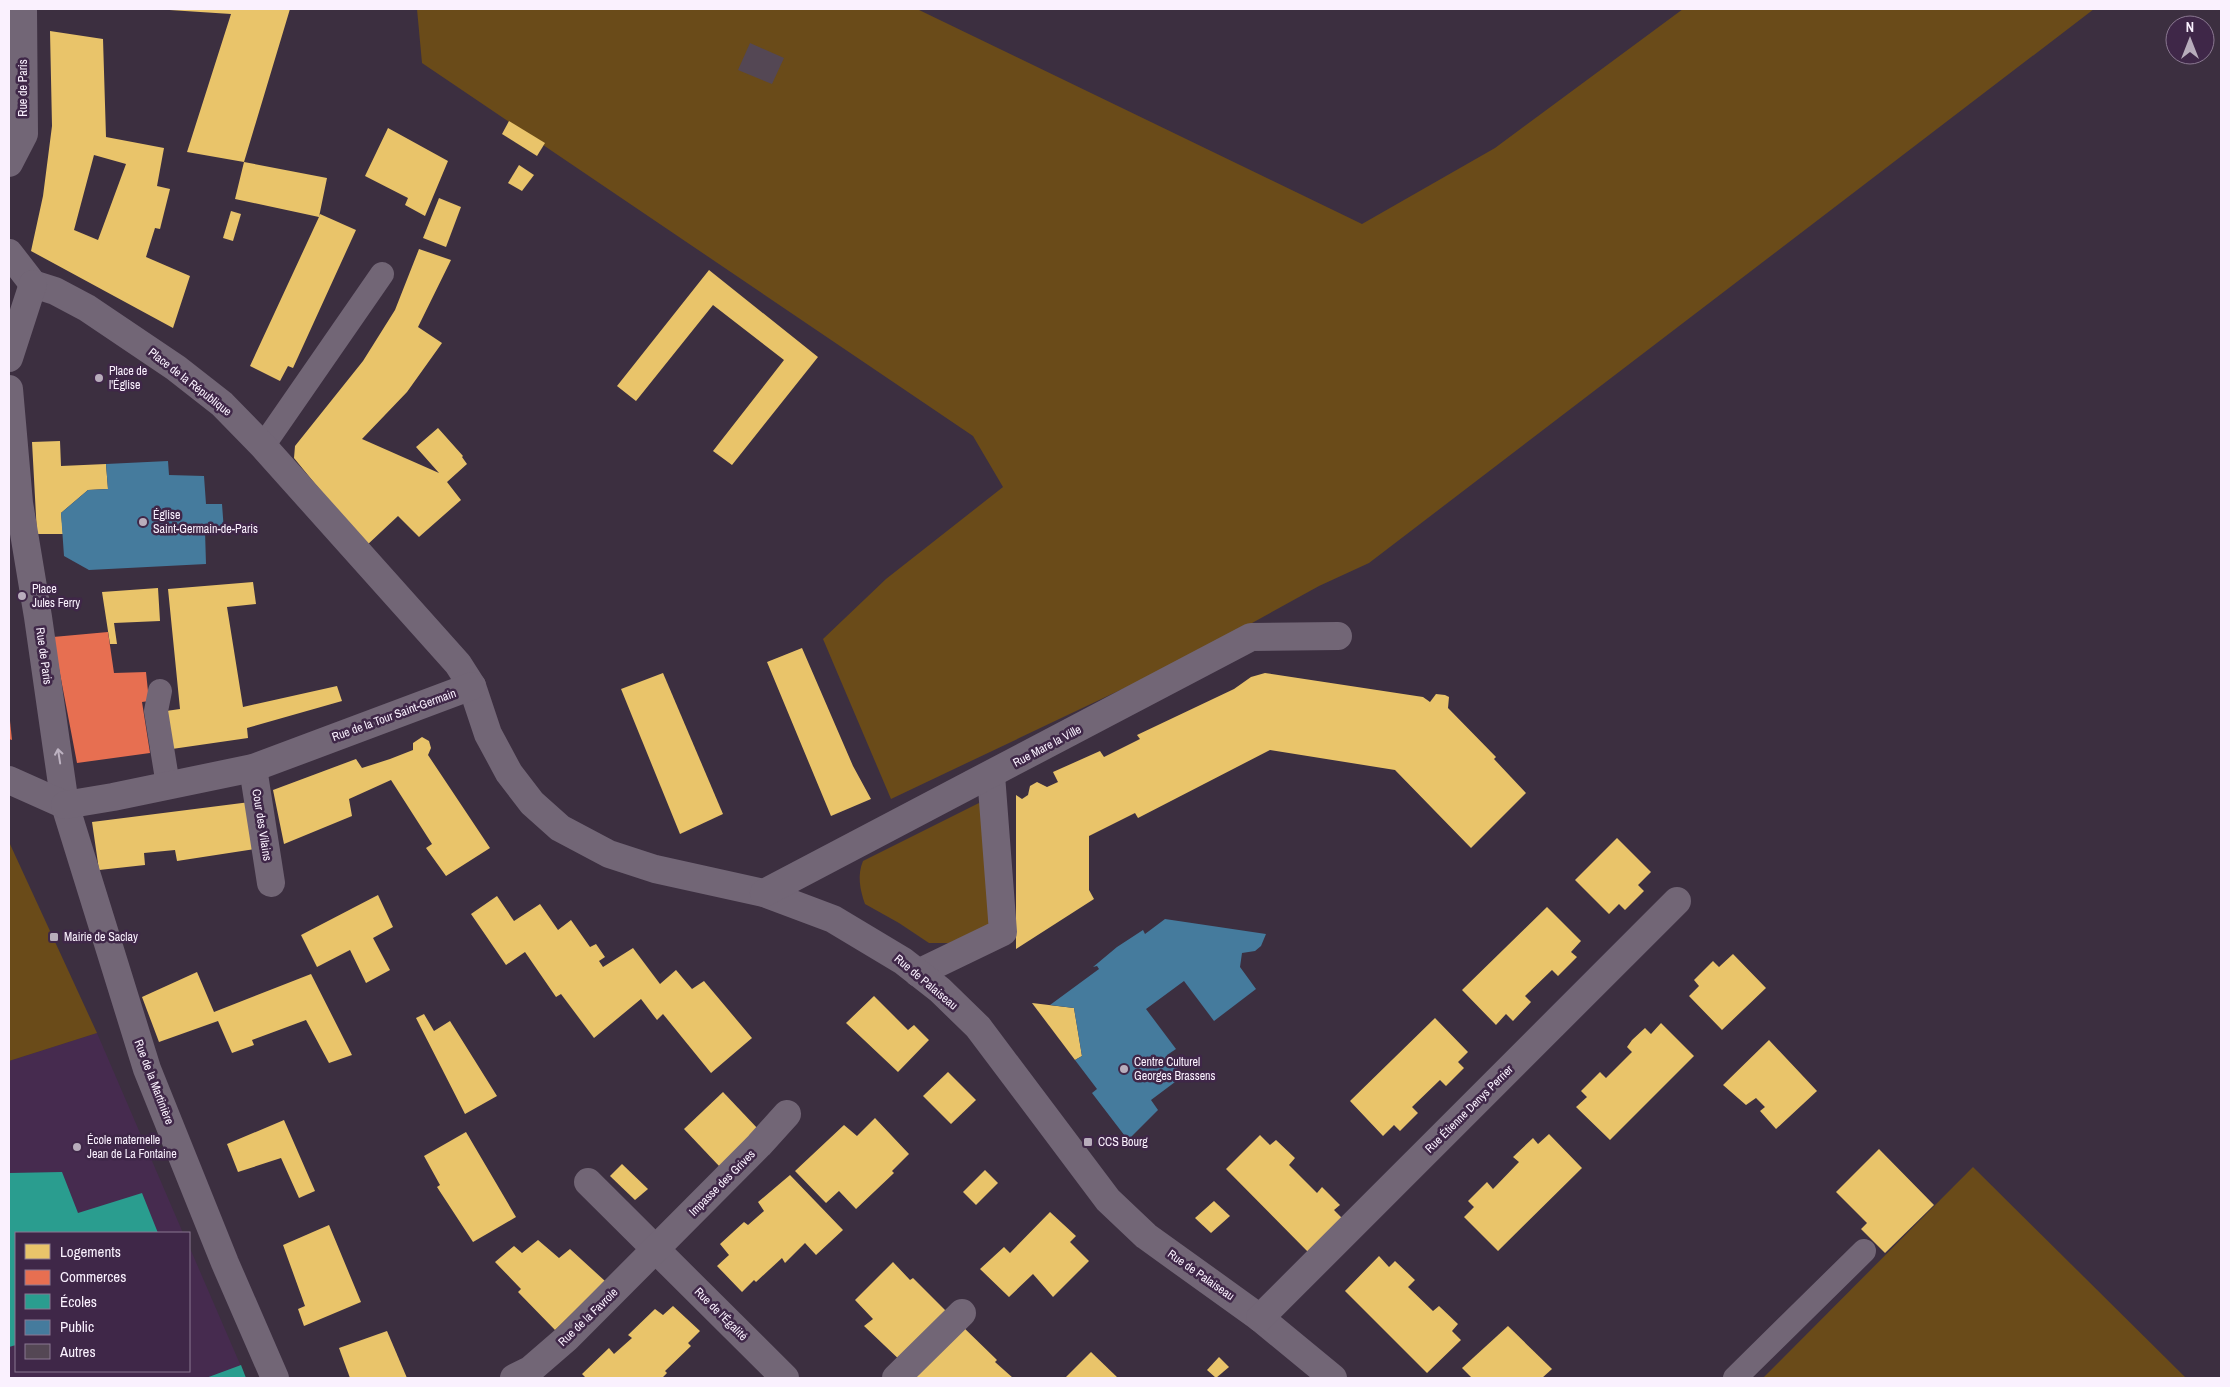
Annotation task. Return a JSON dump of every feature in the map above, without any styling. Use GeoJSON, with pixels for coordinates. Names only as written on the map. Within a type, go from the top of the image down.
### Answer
{"type":"FeatureCollection","features":[{"type":"Feature","properties":{"kind":"street","name":"Rue de Paris"},"geometry":{"type":"LineString","coordinates":[[9,163],[24,134],[23,9]]}},
{"type":"Feature","properties":{"kind":"street"},"geometry":{"type":"LineString","coordinates":[[9,253],[33,284],[9,358]]}},
{"type":"Feature","properties":{"kind":"street","name":"Place de la République"},"geometry":{"type":"LineString","coordinates":[[33,284],[55,291],[87,308],[176,368],[222,404],[264,446]]}},
{"type":"Feature","properties":{"kind":"street","name":"Rue de Paris"},"geometry":{"type":"LineString","coordinates":[[9,389],[19,503],[20,576],[65,805]]}},
{"type":"Feature","properties":{"kind":"street","name":"Rue de la Tour Saint-Germain"},"geometry":{"type":"LineString","coordinates":[[65,805],[252,768],[472,686],[458,664],[439,641],[264,446]]}},
{"type":"Feature","properties":{"kind":"street","name":"Rue Mare la Ville"},"geometry":{"type":"LineString","coordinates":[[764,893],[992,775],[1251,637],[1338,636]]}},
{"type":"Feature","properties":{"kind":"street","name":"Rue de Palaiseau"},"geometry":{"type":"LineString","coordinates":[[472,686],[488,734],[509,773],[532,803],[560,828],[618,857],[655,869],[764,893],[833,918],[882,947],[940,990],[978,1027],[1108,1200],[1146,1236],[1260,1318],[1333,1378]]}},
{"type":"Feature","properties":{"kind":"street","name":"Cour des Vilains"},"geometry":{"type":"LineString","coordinates":[[252,768],[271,883]]}},
{"type":"Feature","properties":{"kind":"street"},"geometry":{"type":"LineString","coordinates":[[918,973],[1003,932],[992,775]]}},
{"type":"Feature","properties":{"kind":"street"},"geometry":{"type":"LineString","coordinates":[[9,780],[65,805]]}},
{"type":"Feature","properties":{"kind":"street","name":"Rue de la Martinière"},"geometry":{"type":"LineString","coordinates":[[65,805],[147,1069],[225,1263],[275,1378]]}},
{"type":"Feature","properties":{"kind":"street","name":"Rue Étienne Denys Perrier"},"geometry":{"type":"LineString","coordinates":[[1260,1318],[1677,901]]}},
{"type":"Feature","properties":{"kind":"street","name":"Impasse des Grives"},"geometry":{"type":"LineString","coordinates":[[656,1250],[760,1145],[787,1114]]}},
{"type":"Feature","properties":{"kind":"street","name":"Rue de l'Égalité"},"geometry":{"type":"LineString","coordinates":[[588,1182],[785,1378]]}},
{"type":"Feature","properties":{"kind":"street","name":"Rue de la Favrole"},"geometry":{"type":"LineString","coordinates":[[514,1378],[530,1370],[567,1338],[656,1250]]}},
{"type":"Feature","properties":{"kind":"street"},"geometry":{"type":"LineString","coordinates":[[896,1378],[962,1313]]}},
{"type":"Feature","properties":{"kind":"lane"},"geometry":{"type":"LineString","coordinates":[[264,446],[382,274]]}},
{"type":"Feature","properties":{"kind":"lane"},"geometry":{"type":"LineString","coordinates":[[160,691],[156,711],[168,785]]}},
{"type":"Feature","properties":{"kind":"lane"},"geometry":{"type":"LineString","coordinates":[[1734,1378],[1864,1251]]}},
{"type":"Feature","properties":{"kind":"shaded area"},"geometry":{"type":"Polygon","coordinates":[[[417,9],[917,9],[1362,224],[1495,148],[1683,9],[2094,9],[1369,563],[1319,586],[1194,655],[891,799],[823,639],[886,579],[1003,487],[973,436],[422,63],[417,9]]]}},
{"type":"Feature","properties":{"kind":"shaded area"},"geometry":{"type":"Polygon","coordinates":[[[979,803],[989,806],[994,923],[949,943],[929,943],[865,904],[860,882],[863,861],[979,803]]]}},
{"type":"Feature","properties":{"kind":"shaded area"},"geometry":{"type":"Polygon","coordinates":[[[9,842],[97,1033],[9,1061],[9,842]]]}},
{"type":"Feature","properties":{"kind":"shaded area","name":"École maternelle Jean de La Fontaine"},"geometry":{"type":"Polygon","coordinates":[[[97,1033],[183,1232],[15,1232],[15,1372],[190,1372],[190,1248],[246,1378],[9,1378],[9,1061],[97,1033]]]}},
{"type":"Feature","properties":{"kind":"shaded area"},"geometry":{"type":"Polygon","coordinates":[[[1973,1167],[2186,1378],[1763,1378],[1973,1167]]]}},
{"type":"Feature","properties":{"kind":"building: Logements"},"geometry":{"type":"Polygon","coordinates":[[[154,9],[290,9],[244,162],[187,152],[231,14],[154,9]]]}},
{"type":"Feature","properties":{"kind":"building: Logements"},"geometry":{"type":"Polygon","coordinates":[[[50,31],[103,39],[106,137],[164,148],[157,186],[170,189],[160,229],[155,228],[146,257],[190,276],[173,328],[31,251],[43,196],[52,126],[50,31]],[[94,155],[74,230],[98,240],[126,164],[94,155]]]}},
{"type":"Feature","properties":{"kind":"building: Logements"},"geometry":{"type":"Polygon","coordinates":[[[509,121],[545,143],[537,156],[502,134],[509,121]]]}},
{"type":"Feature","properties":{"kind":"building: Logements"},"geometry":{"type":"Polygon","coordinates":[[[388,128],[448,161],[425,216],[405,205],[408,198],[365,176],[388,128]]]}},
{"type":"Feature","properties":{"kind":"building: Logements"},"geometry":{"type":"Polygon","coordinates":[[[244,162],[327,178],[319,217],[235,199],[244,162]]]}},
{"type":"Feature","properties":{"kind":"building: Logements"},"geometry":{"type":"Polygon","coordinates":[[[519,165],[534,175],[522,191],[508,183],[519,165]]]}},
{"type":"Feature","properties":{"kind":"building: Logements"},"geometry":{"type":"Polygon","coordinates":[[[439,198],[461,207],[446,247],[423,238],[439,198]]]}},
{"type":"Feature","properties":{"kind":"building: Logements"},"geometry":{"type":"Polygon","coordinates":[[[231,211],[241,214],[233,241],[223,238],[231,211]]]}},
{"type":"Feature","properties":{"kind":"building: Logements"},"geometry":{"type":"Polygon","coordinates":[[[320,214],[356,230],[293,368],[288,366],[280,381],[250,366],[320,214]]]}},
{"type":"Feature","properties":{"kind":"building: Logements"},"geometry":{"type":"Polygon","coordinates":[[[419,249],[451,260],[418,327],[442,343],[407,392],[362,439],[439,473],[416,447],[438,428],[463,456],[467,464],[447,482],[461,500],[419,537],[398,516],[366,546],[294,458],[295,446],[363,361],[395,310],[419,249]]]}},
{"type":"Feature","properties":{"kind":"building: Logements"},"geometry":{"type":"Polygon","coordinates":[[[709,270],[818,357],[732,465],[713,451],[784,360],[713,305],[636,401],[617,386],[709,270]]]}},
{"type":"Feature","properties":{"kind":"building: Logements"},"geometry":{"type":"Polygon","coordinates":[[[60,441],[61,466],[106,464],[108,489],[88,490],[61,513],[63,534],[37,534],[32,442],[60,441]]]}},
{"type":"Feature","properties":{"kind":"building: Logements"},"geometry":{"type":"Polygon","coordinates":[[[253,582],[256,604],[227,607],[243,707],[337,686],[342,701],[247,728],[248,738],[172,749],[166,711],[180,709],[168,589],[253,582]]]}},
{"type":"Feature","properties":{"kind":"building: Logements"},"geometry":{"type":"Polygon","coordinates":[[[158,588],[160,621],[114,623],[117,644],[110,644],[102,592],[158,588]]]}},
{"type":"Feature","properties":{"kind":"building: Logements"},"geometry":{"type":"Polygon","coordinates":[[[802,648],[853,766],[871,799],[831,816],[767,662],[802,648]]]}},
{"type":"Feature","properties":{"kind":"building: Logements"},"geometry":{"type":"Polygon","coordinates":[[[663,673],[723,814],[680,834],[621,689],[663,673]]]}},
{"type":"Feature","properties":{"kind":"building: Logements"},"geometry":{"type":"Polygon","coordinates":[[[1265,673],[1423,697],[1430,702],[1436,694],[1445,695],[1449,697],[1448,708],[1496,757],[1494,759],[1526,793],[1471,848],[1395,770],[1270,750],[1138,818],[1135,813],[1089,836],[1089,890],[1094,899],[1016,949],[1016,795],[1022,799],[1028,795],[1030,786],[1037,782],[1047,787],[1058,782],[1053,772],[1100,751],[1104,757],[1140,739],[1137,735],[1234,689],[1251,677],[1265,673]]]}},
{"type":"Feature","properties":{"kind":"building: Logements"},"geometry":{"type":"Polygon","coordinates":[[[422,737],[429,741],[431,748],[428,755],[490,848],[446,876],[426,848],[432,844],[391,780],[349,799],[352,816],[284,844],[273,790],[356,759],[362,768],[390,759],[413,750],[413,743],[422,737]]]}},
{"type":"Feature","properties":{"kind":"building: Logements"},"geometry":{"type":"Polygon","coordinates":[[[250,802],[255,849],[177,861],[175,850],[144,853],[145,865],[99,870],[92,822],[250,802]]]}},
{"type":"Feature","properties":{"kind":"building: Logements"},"geometry":{"type":"Polygon","coordinates":[[[1617,838],[1651,872],[1638,885],[1644,891],[1625,910],[1619,904],[1609,914],[1575,880],[1617,838]]]}},
{"type":"Feature","properties":{"kind":"building: Logements"},"geometry":{"type":"Polygon","coordinates":[[[378,895],[393,927],[373,938],[390,970],[366,983],[350,950],[317,967],[301,935],[378,895]]]}},
{"type":"Feature","properties":{"kind":"building: Logements"},"geometry":{"type":"Polygon","coordinates":[[[497,896],[514,921],[540,904],[558,930],[571,920],[590,947],[596,944],[605,957],[599,961],[603,967],[633,948],[660,984],[676,970],[692,989],[704,981],[752,1038],[711,1073],[663,1014],[657,1020],[641,999],[594,1038],[561,994],[556,997],[525,952],[506,965],[471,914],[497,896]]]}},
{"type":"Feature","properties":{"kind":"building: Logements"},"geometry":{"type":"Polygon","coordinates":[[[1547,907],[1581,941],[1571,952],[1577,957],[1558,976],[1552,970],[1525,996],[1531,1002],[1513,1021],[1506,1014],[1496,1025],[1462,990],[1547,907]]]}},
{"type":"Feature","properties":{"kind":"building: Logements"},"geometry":{"type":"Polygon","coordinates":[[[1733,954],[1766,988],[1722,1030],[1689,996],[1699,986],[1694,980],[1713,961],[1719,967],[1733,954]]]}},
{"type":"Feature","properties":{"kind":"building: Logements"},"geometry":{"type":"Polygon","coordinates":[[[197,972],[214,1012],[311,974],[352,1055],[329,1063],[306,1020],[252,1040],[254,1045],[232,1053],[218,1021],[159,1042],[142,997],[197,972]]]}},
{"type":"Feature","properties":{"kind":"building: Logements"},"geometry":{"type":"Polygon","coordinates":[[[874,996],[908,1030],[914,1025],[929,1040],[898,1072],[846,1023],[874,996]]]}},
{"type":"Feature","properties":{"kind":"building: Logements"},"geometry":{"type":"Polygon","coordinates":[[[1032,1003],[1074,1008],[1082,1056],[1075,1060],[1032,1003]]]}},
{"type":"Feature","properties":{"kind":"building: Logements"},"geometry":{"type":"Polygon","coordinates":[[[424,1014],[434,1031],[450,1021],[497,1096],[465,1114],[416,1018],[424,1014]]]}},
{"type":"Feature","properties":{"kind":"building: Logements"},"geometry":{"type":"Polygon","coordinates":[[[1435,1018],[1468,1052],[1458,1062],[1464,1068],[1446,1086],[1440,1080],[1412,1107],[1418,1113],[1400,1131],[1394,1125],[1383,1136],[1350,1101],[1435,1018]]]}},
{"type":"Feature","properties":{"kind":"building: Logements"},"geometry":{"type":"Polygon","coordinates":[[[1661,1023],[1694,1056],[1610,1140],[1576,1107],[1587,1097],[1581,1091],[1600,1072],[1606,1078],[1632,1052],[1627,1047],[1645,1028],[1651,1034],[1661,1023]]]}},
{"type":"Feature","properties":{"kind":"building: Logements"},"geometry":{"type":"Polygon","coordinates":[[[1769,1040],[1817,1091],[1776,1129],[1760,1111],[1765,1107],[1756,1098],[1746,1105],[1723,1085],[1769,1040]]]}},
{"type":"Feature","properties":{"kind":"building: Logements"},"geometry":{"type":"Polygon","coordinates":[[[948,1072],[976,1100],[951,1124],[923,1096],[948,1072]]]}},
{"type":"Feature","properties":{"kind":"building: Logements"},"geometry":{"type":"Polygon","coordinates":[[[723,1092],[759,1130],[720,1167],[684,1129],[723,1092]]]}},
{"type":"Feature","properties":{"kind":"building: Logements"},"geometry":{"type":"Polygon","coordinates":[[[875,1118],[909,1154],[892,1171],[894,1173],[856,1209],[839,1191],[826,1203],[795,1171],[844,1125],[857,1136],[875,1118]]]}},
{"type":"Feature","properties":{"kind":"building: Logements"},"geometry":{"type":"Polygon","coordinates":[[[284,1120],[315,1191],[299,1198],[281,1158],[238,1172],[227,1144],[284,1120]]]}},
{"type":"Feature","properties":{"kind":"building: Logements"},"geometry":{"type":"Polygon","coordinates":[[[466,1132],[516,1217],[473,1242],[437,1187],[440,1185],[424,1156],[466,1132]]]}},
{"type":"Feature","properties":{"kind":"building: Logements"},"geometry":{"type":"Polygon","coordinates":[[[1549,1134],[1582,1168],[1498,1251],[1464,1217],[1474,1207],[1468,1201],[1487,1182],[1493,1189],[1519,1162],[1513,1157],[1533,1138],[1538,1144],[1549,1134]]]}},
{"type":"Feature","properties":{"kind":"building: Logements"},"geometry":{"type":"Polygon","coordinates":[[[1260,1135],[1270,1145],[1276,1140],[1295,1158],[1289,1165],[1317,1193],[1322,1187],[1340,1205],[1334,1210],[1344,1220],[1309,1253],[1226,1169],[1260,1135]]]}},
{"type":"Feature","properties":{"kind":"building: Logements"},"geometry":{"type":"Polygon","coordinates":[[[1879,1149],[1934,1205],[1885,1253],[1861,1229],[1867,1223],[1836,1192],[1879,1149]]]}},
{"type":"Feature","properties":{"kind":"building: Logements"},"geometry":{"type":"Polygon","coordinates":[[[622,1164],[648,1189],[635,1200],[610,1176],[622,1164]]]}},
{"type":"Feature","properties":{"kind":"building: Logements"},"geometry":{"type":"Polygon","coordinates":[[[985,1170],[998,1183],[976,1205],[963,1192],[985,1170]]]}},
{"type":"Feature","properties":{"kind":"building: Logements"},"geometry":{"type":"Polygon","coordinates":[[[790,1175],[843,1230],[816,1255],[805,1243],[785,1263],[782,1258],[742,1292],[717,1266],[729,1255],[720,1244],[744,1222],[748,1225],[764,1211],[758,1202],[790,1175]]]}},
{"type":"Feature","properties":{"kind":"building: Logements"},"geometry":{"type":"Polygon","coordinates":[[[1214,1201],[1230,1216],[1211,1233],[1195,1218],[1214,1201]]]}},
{"type":"Feature","properties":{"kind":"building: Logements"},"geometry":{"type":"Polygon","coordinates":[[[1050,1212],[1076,1236],[1070,1242],[1089,1261],[1053,1297],[1033,1274],[1009,1297],[980,1269],[1004,1247],[1010,1253],[1050,1212]]]}},
{"type":"Feature","properties":{"kind":"building: Logements"},"geometry":{"type":"Polygon","coordinates":[[[329,1225],[361,1302],[304,1326],[298,1309],[305,1306],[283,1245],[329,1225]]]}},
{"type":"Feature","properties":{"kind":"building: Logements"},"geometry":{"type":"Polygon","coordinates":[[[538,1240],[559,1258],[570,1249],[605,1281],[555,1330],[518,1292],[521,1289],[495,1262],[514,1246],[522,1253],[538,1240]]]}},
{"type":"Feature","properties":{"kind":"building: Logements"},"geometry":{"type":"Polygon","coordinates":[[[1379,1256],[1389,1267],[1395,1261],[1415,1280],[1408,1287],[1433,1311],[1439,1306],[1458,1324],[1452,1331],[1461,1340],[1427,1373],[1345,1291],[1379,1256]]]}},
{"type":"Feature","properties":{"kind":"building: Logements"},"geometry":{"type":"Polygon","coordinates":[[[893,1262],[910,1280],[913,1278],[950,1315],[904,1364],[864,1326],[873,1319],[855,1300],[893,1262]]]}},
{"type":"Feature","properties":{"kind":"building: Logements"},"geometry":{"type":"Polygon","coordinates":[[[673,1306],[700,1331],[688,1343],[691,1346],[665,1371],[667,1373],[662,1378],[586,1378],[582,1374],[609,1348],[614,1354],[632,1338],[628,1335],[655,1309],[663,1315],[673,1306]]]}},
{"type":"Feature","properties":{"kind":"building: Logements"},"geometry":{"type":"Polygon","coordinates":[[[960,1324],[997,1360],[995,1362],[1013,1378],[918,1378],[912,1373],[960,1324]]]}},
{"type":"Feature","properties":{"kind":"building: Logements"},"geometry":{"type":"Polygon","coordinates":[[[1508,1326],[1552,1369],[1542,1378],[1472,1378],[1462,1368],[1508,1326]]]}},
{"type":"Feature","properties":{"kind":"building: Logements"},"geometry":{"type":"Polygon","coordinates":[[[387,1331],[407,1378],[350,1378],[339,1348],[387,1331]]]}},
{"type":"Feature","properties":{"kind":"building: Logements"},"geometry":{"type":"Polygon","coordinates":[[[1091,1352],[1118,1378],[1065,1378],[1091,1352]]]}},
{"type":"Feature","properties":{"kind":"building: Logements"},"geometry":{"type":"Polygon","coordinates":[[[1219,1357],[1229,1367],[1216,1378],[1207,1370],[1219,1357]]]}},
{"type":"Feature","properties":{"kind":"building: Commerces"},"geometry":{"type":"Polygon","coordinates":[[[108,632],[114,673],[146,672],[149,701],[142,702],[150,753],[77,763],[53,637],[108,632]]]}},
{"type":"Feature","properties":{"kind":"building: Commerces"},"geometry":{"type":"Polygon","coordinates":[[[10,721],[12,740],[9,739],[10,721]]]}},
{"type":"Feature","properties":{"kind":"building: Écoles"},"geometry":{"type":"Polygon","coordinates":[[[62,1172],[78,1213],[142,1193],[158,1232],[15,1232],[15,1345],[9,1347],[9,1173],[62,1172]]]}},
{"type":"Feature","properties":{"kind":"building: Écoles"},"geometry":{"type":"Polygon","coordinates":[[[241,1365],[246,1378],[206,1378],[241,1365]]]}},
{"type":"Feature","properties":{"kind":"building: Public","name":"Église Saint-Germain-de-Paris"},"geometry":{"type":"Polygon","coordinates":[[[168,461],[169,475],[204,476],[206,504],[222,504],[224,531],[205,531],[206,564],[89,570],[64,556],[61,513],[88,490],[108,489],[106,464],[168,461]]]}},
{"type":"Feature","properties":{"kind":"building: Public"},"geometry":{"type":"Polygon","coordinates":[[[1165,919],[1266,934],[1261,946],[1255,951],[1242,953],[1240,967],[1256,989],[1214,1021],[1184,981],[1146,1009],[1176,1049],[1167,1055],[1183,1076],[1151,1100],[1158,1110],[1128,1140],[1092,1093],[1097,1089],[1075,1060],[1082,1056],[1074,1008],[1050,1005],[1099,969],[1097,966],[1093,967],[1117,947],[1143,930],[1145,934],[1165,919]]]}},
{"type":"Feature","properties":{"kind":"building: Autres"},"geometry":{"type":"Polygon","coordinates":[[[750,43],[784,58],[772,84],[738,70],[750,43]]]}},
{"type":"Feature","properties":{"kind":"place","name":"Place de l'Église"},"geometry":{"type":"Point","coordinates":[99,378]}},
{"type":"Feature","properties":{"kind":"place","name":"Église Saint-Germain-de-Paris"},"geometry":{"type":"Point","coordinates":[143,522]}},
{"type":"Feature","properties":{"kind":"place","name":"Place Jules Ferry"},"geometry":{"type":"Point","coordinates":[22,596]}},
{"type":"Feature","properties":{"kind":"place","name":"Mairie de Saclay"},"geometry":{"type":"Point","coordinates":[54,937]}},
{"type":"Feature","properties":{"kind":"place","name":"Centre Culturel Georges Brassens"},"geometry":{"type":"Point","coordinates":[1124,1069]}},
{"type":"Feature","properties":{"kind":"place","name":"CCS Bourg"},"geometry":{"type":"Point","coordinates":[1088,1142]}},
{"type":"Feature","properties":{"kind":"place","name":"École maternelle Jean de La Fontaine"},"geometry":{"type":"Point","coordinates":[77,1147]}}]}
